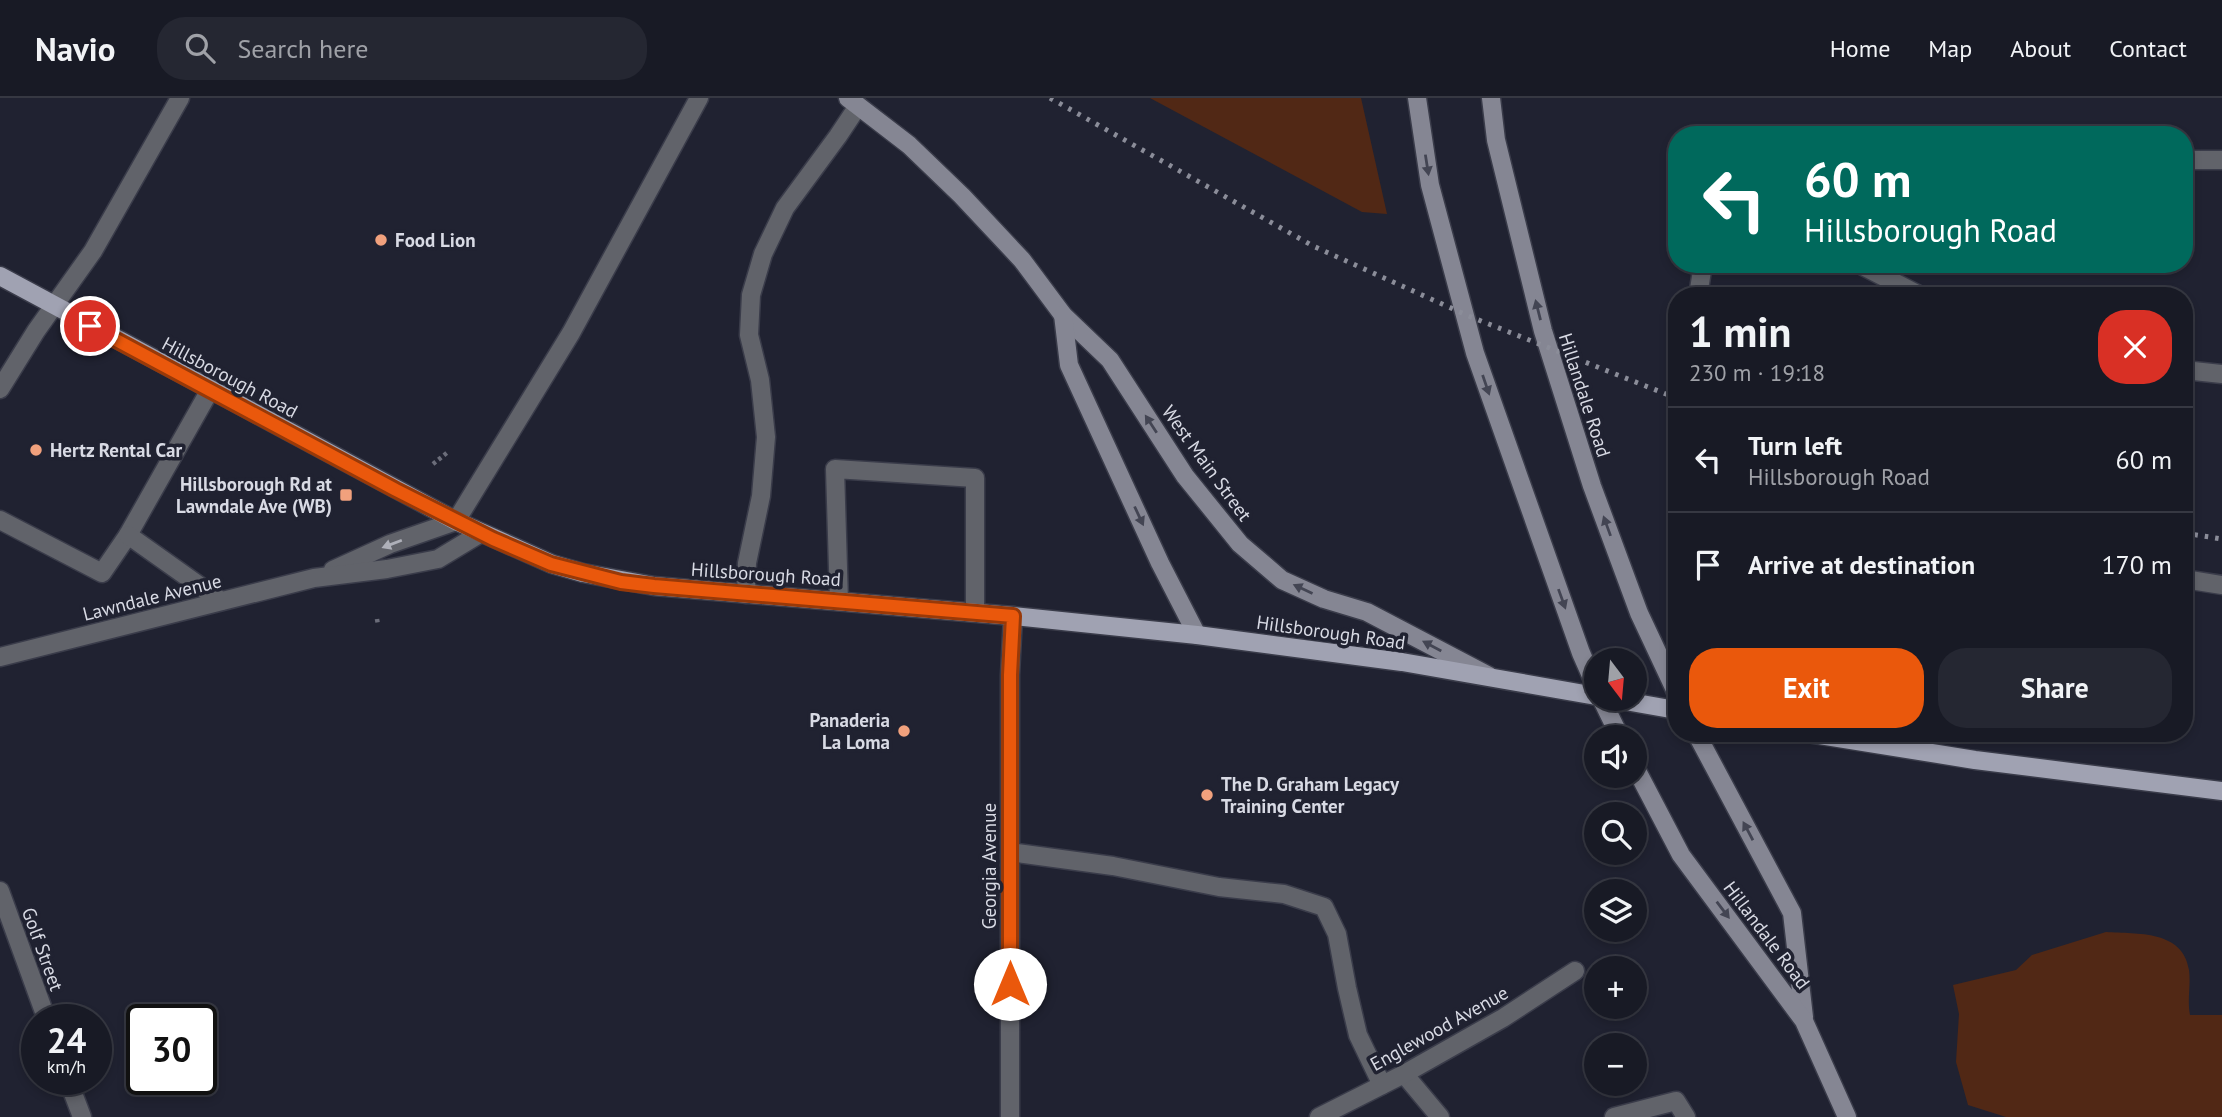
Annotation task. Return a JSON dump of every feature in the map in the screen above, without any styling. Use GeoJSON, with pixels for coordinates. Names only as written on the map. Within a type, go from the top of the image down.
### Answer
{"type":"FeatureCollection","features":[{"type":"Feature","properties":{"kind":"main road"},"geometry":{"type":"LineString","coordinates":[[1417,98],[1430,186],[1475,353],[1584,660]]}},
{"type":"Feature","properties":{"kind":"main road","name":"Hillandale Road"},"geometry":{"type":"LineString","coordinates":[[1491,98],[1496,140],[1543,331],[1592,486],[1639,613],[1668,675]]}},
{"type":"Feature","properties":{"kind":"main road","name":"West Main Street"},"geometry":{"type":"LineString","coordinates":[[853,102],[909,145],[962,196],[1022,260],[1063,316],[1110,360],[1185,476],[1240,544],[1282,580],[1324,599],[1367,612],[1493,678]]}},
{"type":"Feature","properties":{"kind":"main road","name":"Hillsborough Road"},"geometry":{"type":"LineString","coordinates":[[0,276],[456,521],[551,564],[608,579],[654,586],[975,612],[1197,635],[1402,662],[1584,694]]}},
{"type":"Feature","properties":{"kind":"main road","name":"West Main Street"},"geometry":{"type":"LineString","coordinates":[[1063,316],[1069,365],[1160,563],[1197,635]]}},
{"type":"Feature","properties":{"kind":"main road"},"geometry":{"type":"LineString","coordinates":[[1647,705],[1668,709]]}},
{"type":"Feature","properties":{"kind":"main road","name":"Hillandale Road"},"geometry":{"type":"LineString","coordinates":[[1701,742],[1792,913],[1804,1021]]}},
{"type":"Feature","properties":{"kind":"main road"},"geometry":{"type":"LineString","coordinates":[[1864,742],[1975,760],[2222,791]]}},
{"type":"Feature","properties":{"kind":"main road","name":"Hillandale Road"},"geometry":{"type":"LineString","coordinates":[[1646,788],[1681,855],[1804,1021],[1847,1117]]}},
{"type":"Feature","properties":{"kind":"street"},"geometry":{"type":"LineString","coordinates":[[0,389],[36,331],[93,251],[180,98]]}},
{"type":"Feature","properties":{"kind":"street"},"geometry":{"type":"LineString","coordinates":[[456,521],[571,333],[699,98]]}},
{"type":"Feature","properties":{"kind":"street"},"geometry":{"type":"LineString","coordinates":[[746,594],[747,562],[761,496],[766,437],[760,380],[749,335],[751,295],[763,254],[785,208],[838,136],[853,102]]}},
{"type":"Feature","properties":{"kind":"street"},"geometry":{"type":"LineString","coordinates":[[2193,160],[2222,160]]}},
{"type":"Feature","properties":{"kind":"street"},"geometry":{"type":"LineString","coordinates":[[1876,273],[1903,287]]}},
{"type":"Feature","properties":{"kind":"street"},"geometry":{"type":"LineString","coordinates":[[2193,371],[2222,374]]}},
{"type":"Feature","properties":{"kind":"street"},"geometry":{"type":"LineString","coordinates":[[0,520],[102,573],[128,535],[210,390]]}},
{"type":"Feature","properties":{"kind":"street"},"geometry":{"type":"LineString","coordinates":[[839,601],[835,469],[975,478],[975,612]]}},
{"type":"Feature","properties":{"kind":"street","name":"Lawndale Avenue"},"geometry":{"type":"LineString","coordinates":[[314,578],[390,544],[456,521]]}},
{"type":"Feature","properties":{"kind":"street","name":"Lawndale Avenue"},"geometry":{"type":"LineString","coordinates":[[0,657],[314,578],[387,569],[438,559],[481,533]]}},
{"type":"Feature","properties":{"kind":"street"},"geometry":{"type":"LineString","coordinates":[[128,535],[221,601]]}},
{"type":"Feature","properties":{"kind":"street"},"geometry":{"type":"LineString","coordinates":[[2193,580],[2222,585]]}},
{"type":"Feature","properties":{"kind":"street","name":"Georgia Avenue"},"geometry":{"type":"LineString","coordinates":[[1010,1117],[1010,675],[1013,616]]}},
{"type":"Feature","properties":{"kind":"street"},"geometry":{"type":"LineString","coordinates":[[1010,852],[1113,866],[1219,887],[1284,894],[1324,907],[1337,934],[1358,1035],[1382,1085]]}},
{"type":"Feature","properties":{"kind":"street","name":"Golf Street"},"geometry":{"type":"LineString","coordinates":[[0,891],[41,1004]]}},
{"type":"Feature","properties":{"kind":"street","name":"Englewood Avenue"},"geometry":{"type":"LineString","coordinates":[[1319,1117],[1503,1018],[1575,971]]}},
{"type":"Feature","properties":{"kind":"street"},"geometry":{"type":"LineString","coordinates":[[1404,1073],[1440,1117]]}},
{"type":"Feature","properties":{"kind":"street"},"geometry":{"type":"LineString","coordinates":[[74,1095],[82,1117]]}},
{"type":"Feature","properties":{"kind":"street"},"geometry":{"type":"LineString","coordinates":[[1614,1117],[1676,1101],[1686,1117]]}},
{"type":"Feature","properties":{"kind":"path"},"geometry":{"type":"LineString","coordinates":[[433,464],[448,452]]}},
{"type":"Feature","properties":{"kind":"shaded area"},"geometry":{"type":"Polygon","coordinates":[[[1150,98],[1361,98],[1387,214],[1362,212],[1150,98]]]}},
{"type":"Feature","properties":{"kind":"shaded area"},"geometry":{"type":"Polygon","coordinates":[[[2106,932],[2144,934],[2178,947],[2189,970],[2190,1015],[2222,1015],[2222,1117],[2006,1117],[1968,1105],[1956,1062],[1959,1014],[1953,985],[2016,970],[2032,955],[2106,932]]]}},
{"type":"Feature","properties":{"kind":"railway"},"geometry":{"type":"LineString","coordinates":[[1050,98],[1313,246],[1471,317],[1668,395]]}},
{"type":"Feature","properties":{"kind":"railway"},"geometry":{"type":"LineString","coordinates":[[2193,534],[2222,539]]}},
{"type":"Feature","properties":{"kind":"place","name":"Food Lion"},"geometry":{"type":"Point","coordinates":[381,240]}},
{"type":"Feature","properties":{"kind":"place","name":"Hertz Rental Car"},"geometry":{"type":"Point","coordinates":[36,450]}},
{"type":"Feature","properties":{"kind":"place","name":"Hillsborough Rd at Lawndale Ave (WB)"},"geometry":{"type":"Point","coordinates":[346,495]}},
{"type":"Feature","properties":{"kind":"place","name":"Panaderia La Loma"},"geometry":{"type":"Point","coordinates":[904,731]}},
{"type":"Feature","properties":{"kind":"place","name":"The D. Graham Legacy Training Center"},"geometry":{"type":"Point","coordinates":[1207,795]}},
{"type":"Feature","properties":{"kind":"route"},"geometry":{"type":"LineString","coordinates":[[90,326],[416,500],[493,539],[551,564],[621,582],[654,586],[1013,616],[1010,675],[1010,984]]}}]}
